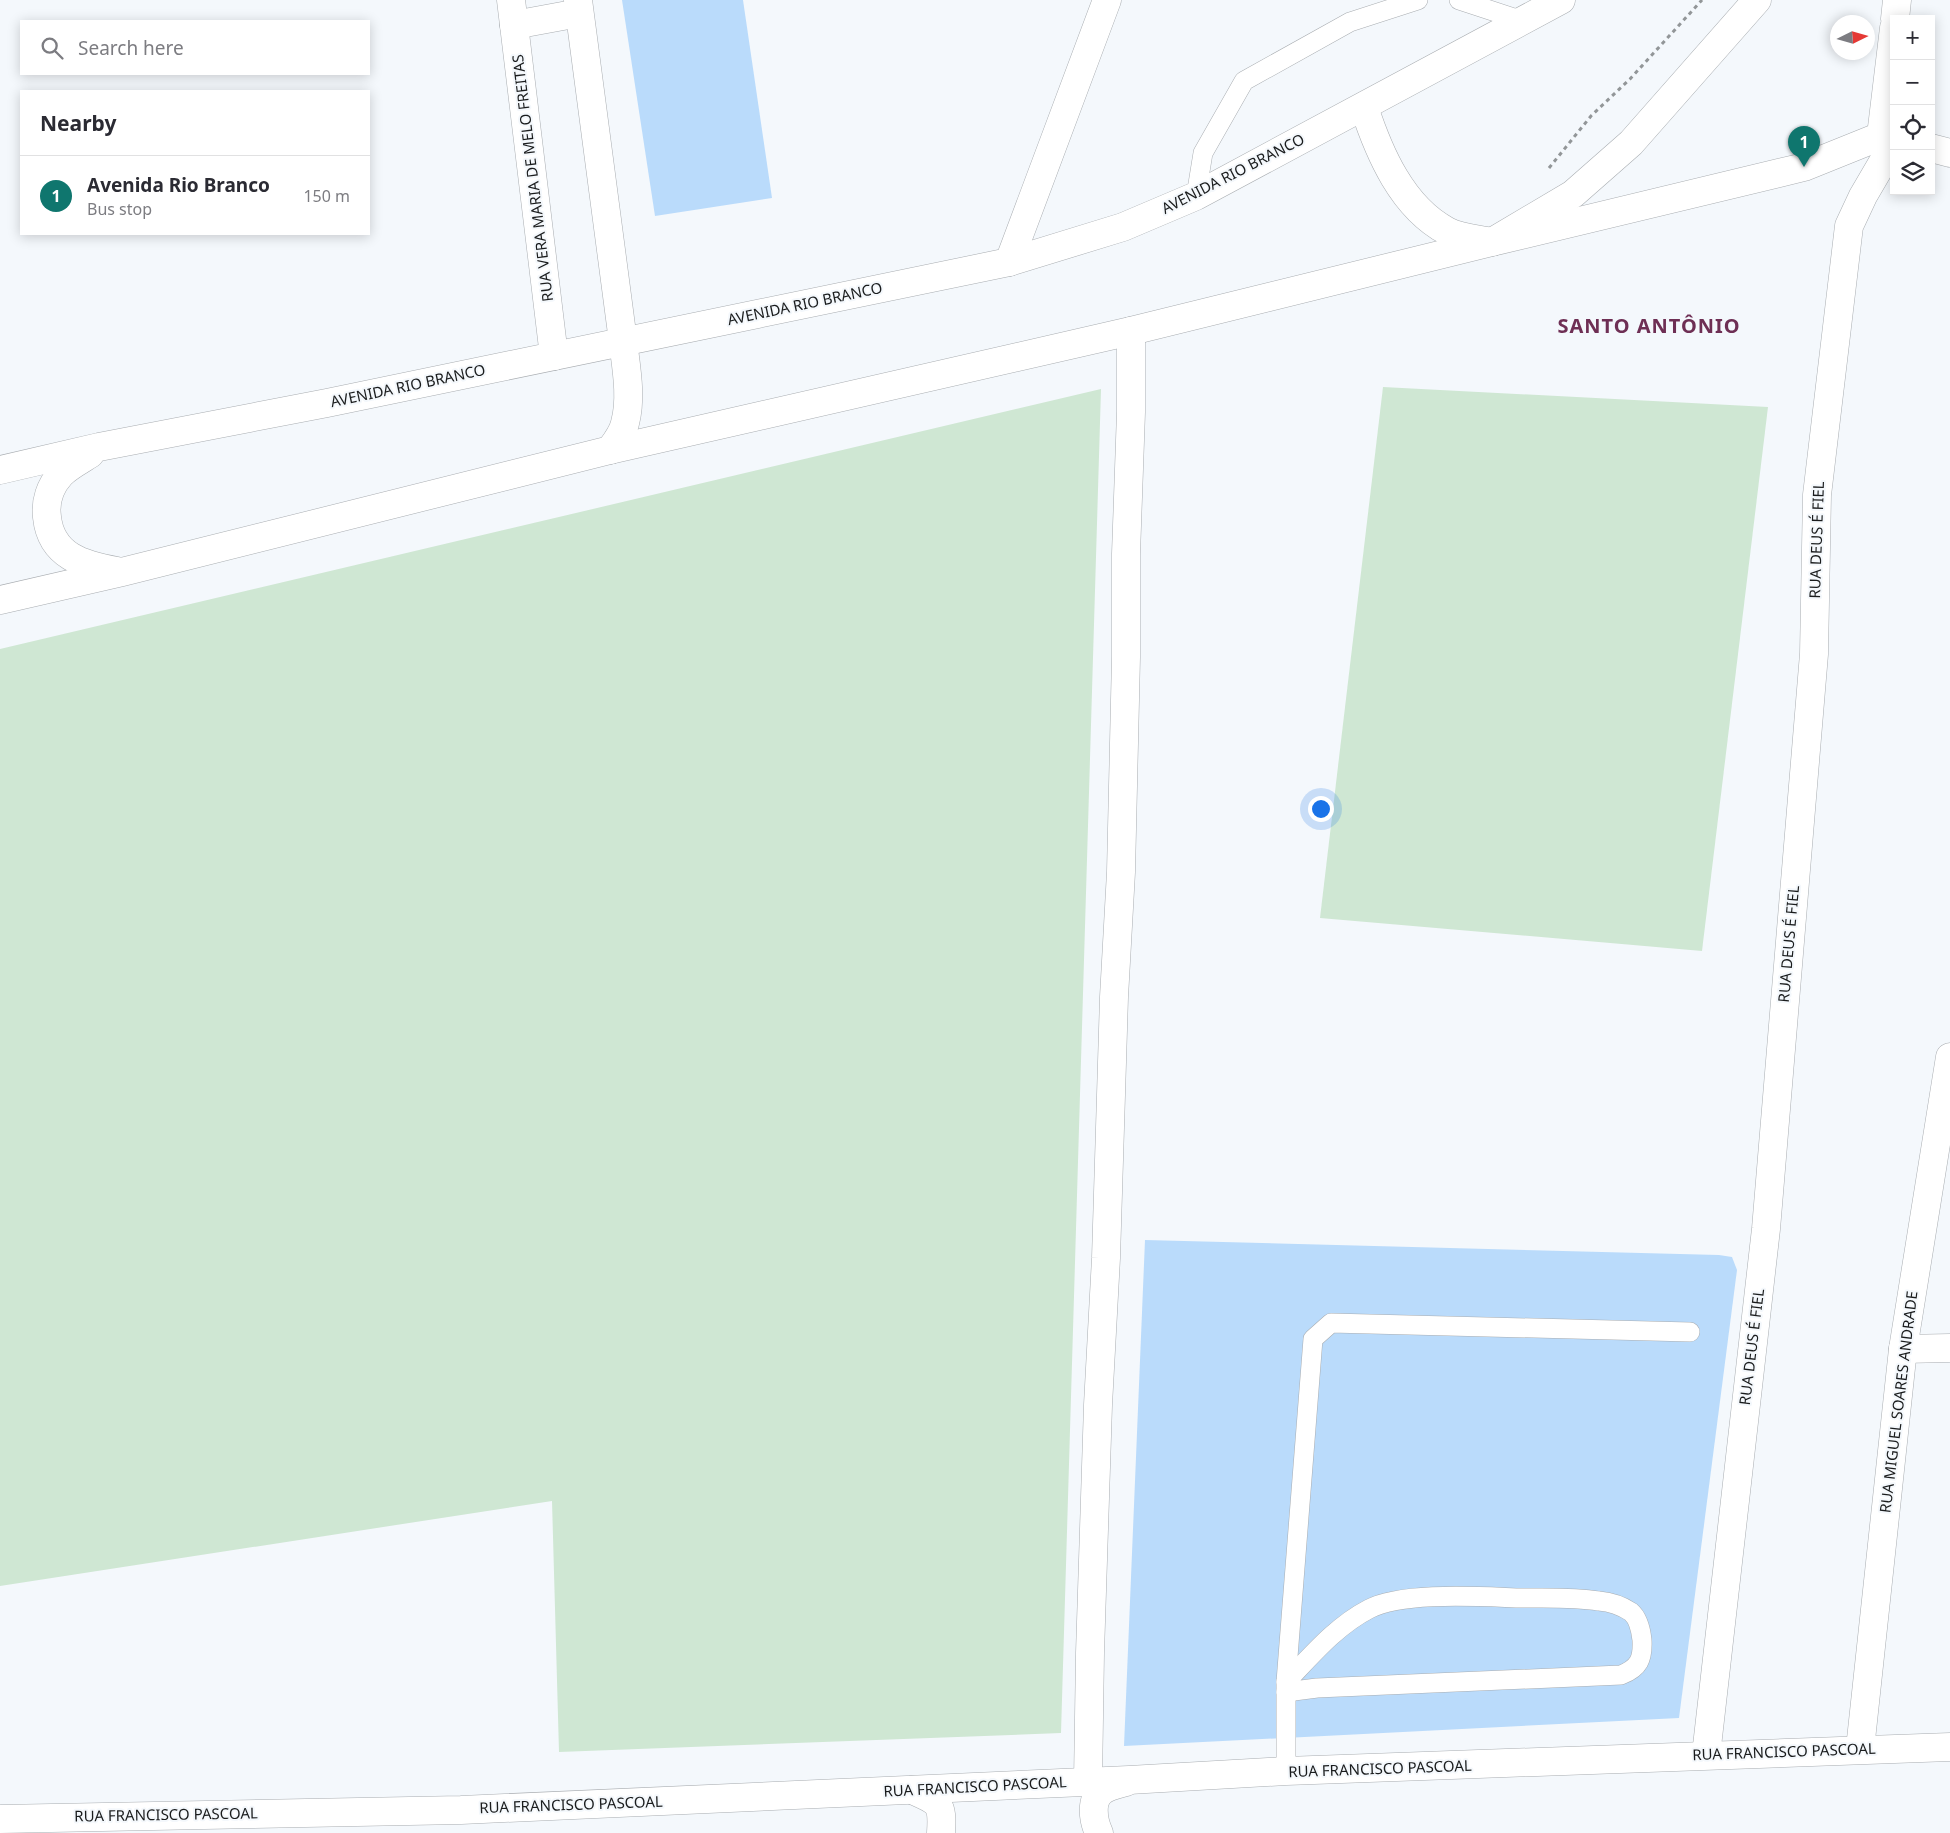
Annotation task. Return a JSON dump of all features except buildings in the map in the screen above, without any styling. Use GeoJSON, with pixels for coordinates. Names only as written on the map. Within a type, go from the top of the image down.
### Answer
{"type":"FeatureCollection","features":[{"type":"Feature","properties":{"kind":"street"},"geometry":{"type":"LineString","coordinates":[[1009,262],[1107,0]]}},
{"type":"Feature","properties":{"kind":"street","name":"AVENIDA RIO BRANCO"},"geometry":{"type":"LineString","coordinates":[[0,470],[99,447],[327,403],[1009,262],[1123,227],[1196,196],[1561,0]]}},
{"type":"Feature","properties":{"kind":"street"},"geometry":{"type":"LineString","coordinates":[[1364,107],[1376,140],[1394,177],[1417,208],[1449,232],[1492,242],[1573,194],[1631,143],[1757,0]]}},
{"type":"Feature","properties":{"kind":"street"},"geometry":{"type":"LineString","coordinates":[[1895,15],[1897,0]]}},
{"type":"Feature","properties":{"kind":"street"},"geometry":{"type":"LineString","coordinates":[[512,13],[579,6],[623,341],[628,398],[626,423],[622,433],[610,450]]}},
{"type":"Feature","properties":{"kind":"street","name":"RUA VERA MARIA DE MELO FREITAS"},"geometry":{"type":"LineString","coordinates":[[512,13],[554,356]]}},
{"type":"Feature","properties":{"kind":"street"},"geometry":{"type":"LineString","coordinates":[[1891,105],[1893,60]]}},
{"type":"Feature","properties":{"kind":"street"},"geometry":{"type":"LineString","coordinates":[[0,600],[122,572],[610,450],[1131,331],[1804,167],[1890,140]]}},
{"type":"Feature","properties":{"kind":"street","name":"RUA DEUS É FIEL"},"geometry":{"type":"LineString","coordinates":[[1706,1755],[1766,1229],[1814,654],[1817,495],[1849,226],[1890,140]]}},
{"type":"Feature","properties":{"kind":"street"},"geometry":{"type":"LineString","coordinates":[[1935,149],[1950,153]]}},
{"type":"Feature","properties":{"kind":"street"},"geometry":{"type":"LineString","coordinates":[[1088,1782],[1098,1406],[1106,1249],[1114,997],[1121,872],[1131,331]]}},
{"type":"Feature","properties":{"kind":"street"},"geometry":{"type":"LineString","coordinates":[[99,447],[62,474],[52,489],[45,504],[48,528],[53,541],[69,556],[91,567],[122,572]]}},
{"type":"Feature","properties":{"kind":"street","name":"RUA MIGUEL SOARES ANDRADE"},"geometry":{"type":"LineString","coordinates":[[1860,1749],[1904,1349],[1950,1057]]}},
{"type":"Feature","properties":{"kind":"street"},"geometry":{"type":"LineString","coordinates":[[1904,1349],[1950,1348]]}},
{"type":"Feature","properties":{"kind":"street","name":"RUA FRANCISCO PASCOAL"},"geometry":{"type":"LineString","coordinates":[[0,1819],[461,1810],[1088,1782],[1286,1771],[1950,1747]]}},
{"type":"Feature","properties":{"kind":"street"},"geometry":{"type":"LineString","coordinates":[[1099,1833],[1096,1827],[1094,1812],[1095,1800],[1103,1790],[1129,1780]]}},
{"type":"Feature","properties":{"kind":"street"},"geometry":{"type":"LineString","coordinates":[[912,1790],[935,1801],[942,1814],[941,1833]]}},
{"type":"Feature","properties":{"kind":"lane"},"geometry":{"type":"LineString","coordinates":[[1196,196],[1203,153],[1244,81],[1350,22],[1418,0]]}},
{"type":"Feature","properties":{"kind":"lane"},"geometry":{"type":"LineString","coordinates":[[1458,0],[1523,21]]}},
{"type":"Feature","properties":{"kind":"lane"},"geometry":{"type":"LineString","coordinates":[[1286,1771],[1286,1687],[1313,1339],[1331,1323],[1690,1332]]}},
{"type":"Feature","properties":{"kind":"lane"},"geometry":{"type":"LineString","coordinates":[[1461,1596],[1601,1601],[1621,1606],[1633,1613],[1641,1630],[1642,1647],[1640,1661],[1633,1670],[1621,1675],[1317,1688],[1286,1687],[1321,1646],[1350,1622],[1370,1608],[1395,1601],[1461,1596]]}},
{"type":"Feature","properties":{"kind":"path"},"geometry":{"type":"LineString","coordinates":[[1544,174],[1591,116],[1630,79],[1702,0]]}},
{"type":"Feature","properties":{"kind":"green space"},"geometry":{"type":"Polygon","coordinates":[[[1383,387],[1768,407],[1702,951],[1320,918],[1383,387]]]}},
{"type":"Feature","properties":{"kind":"green space"},"geometry":{"type":"Polygon","coordinates":[[[1101,389],[1061,1733],[559,1752],[552,1501],[0,1586],[0,649],[1101,389]]]}},
{"type":"Feature","properties":{"kind":"place","name":"Avenida Rio Branco"},"geometry":{"type":"Point","coordinates":[1804,167]}},
{"type":"Feature","properties":{"kind":"district","name":"SANTO ANTÔNIO"},"geometry":{"type":"Point","coordinates":[1649,326]}}]}
